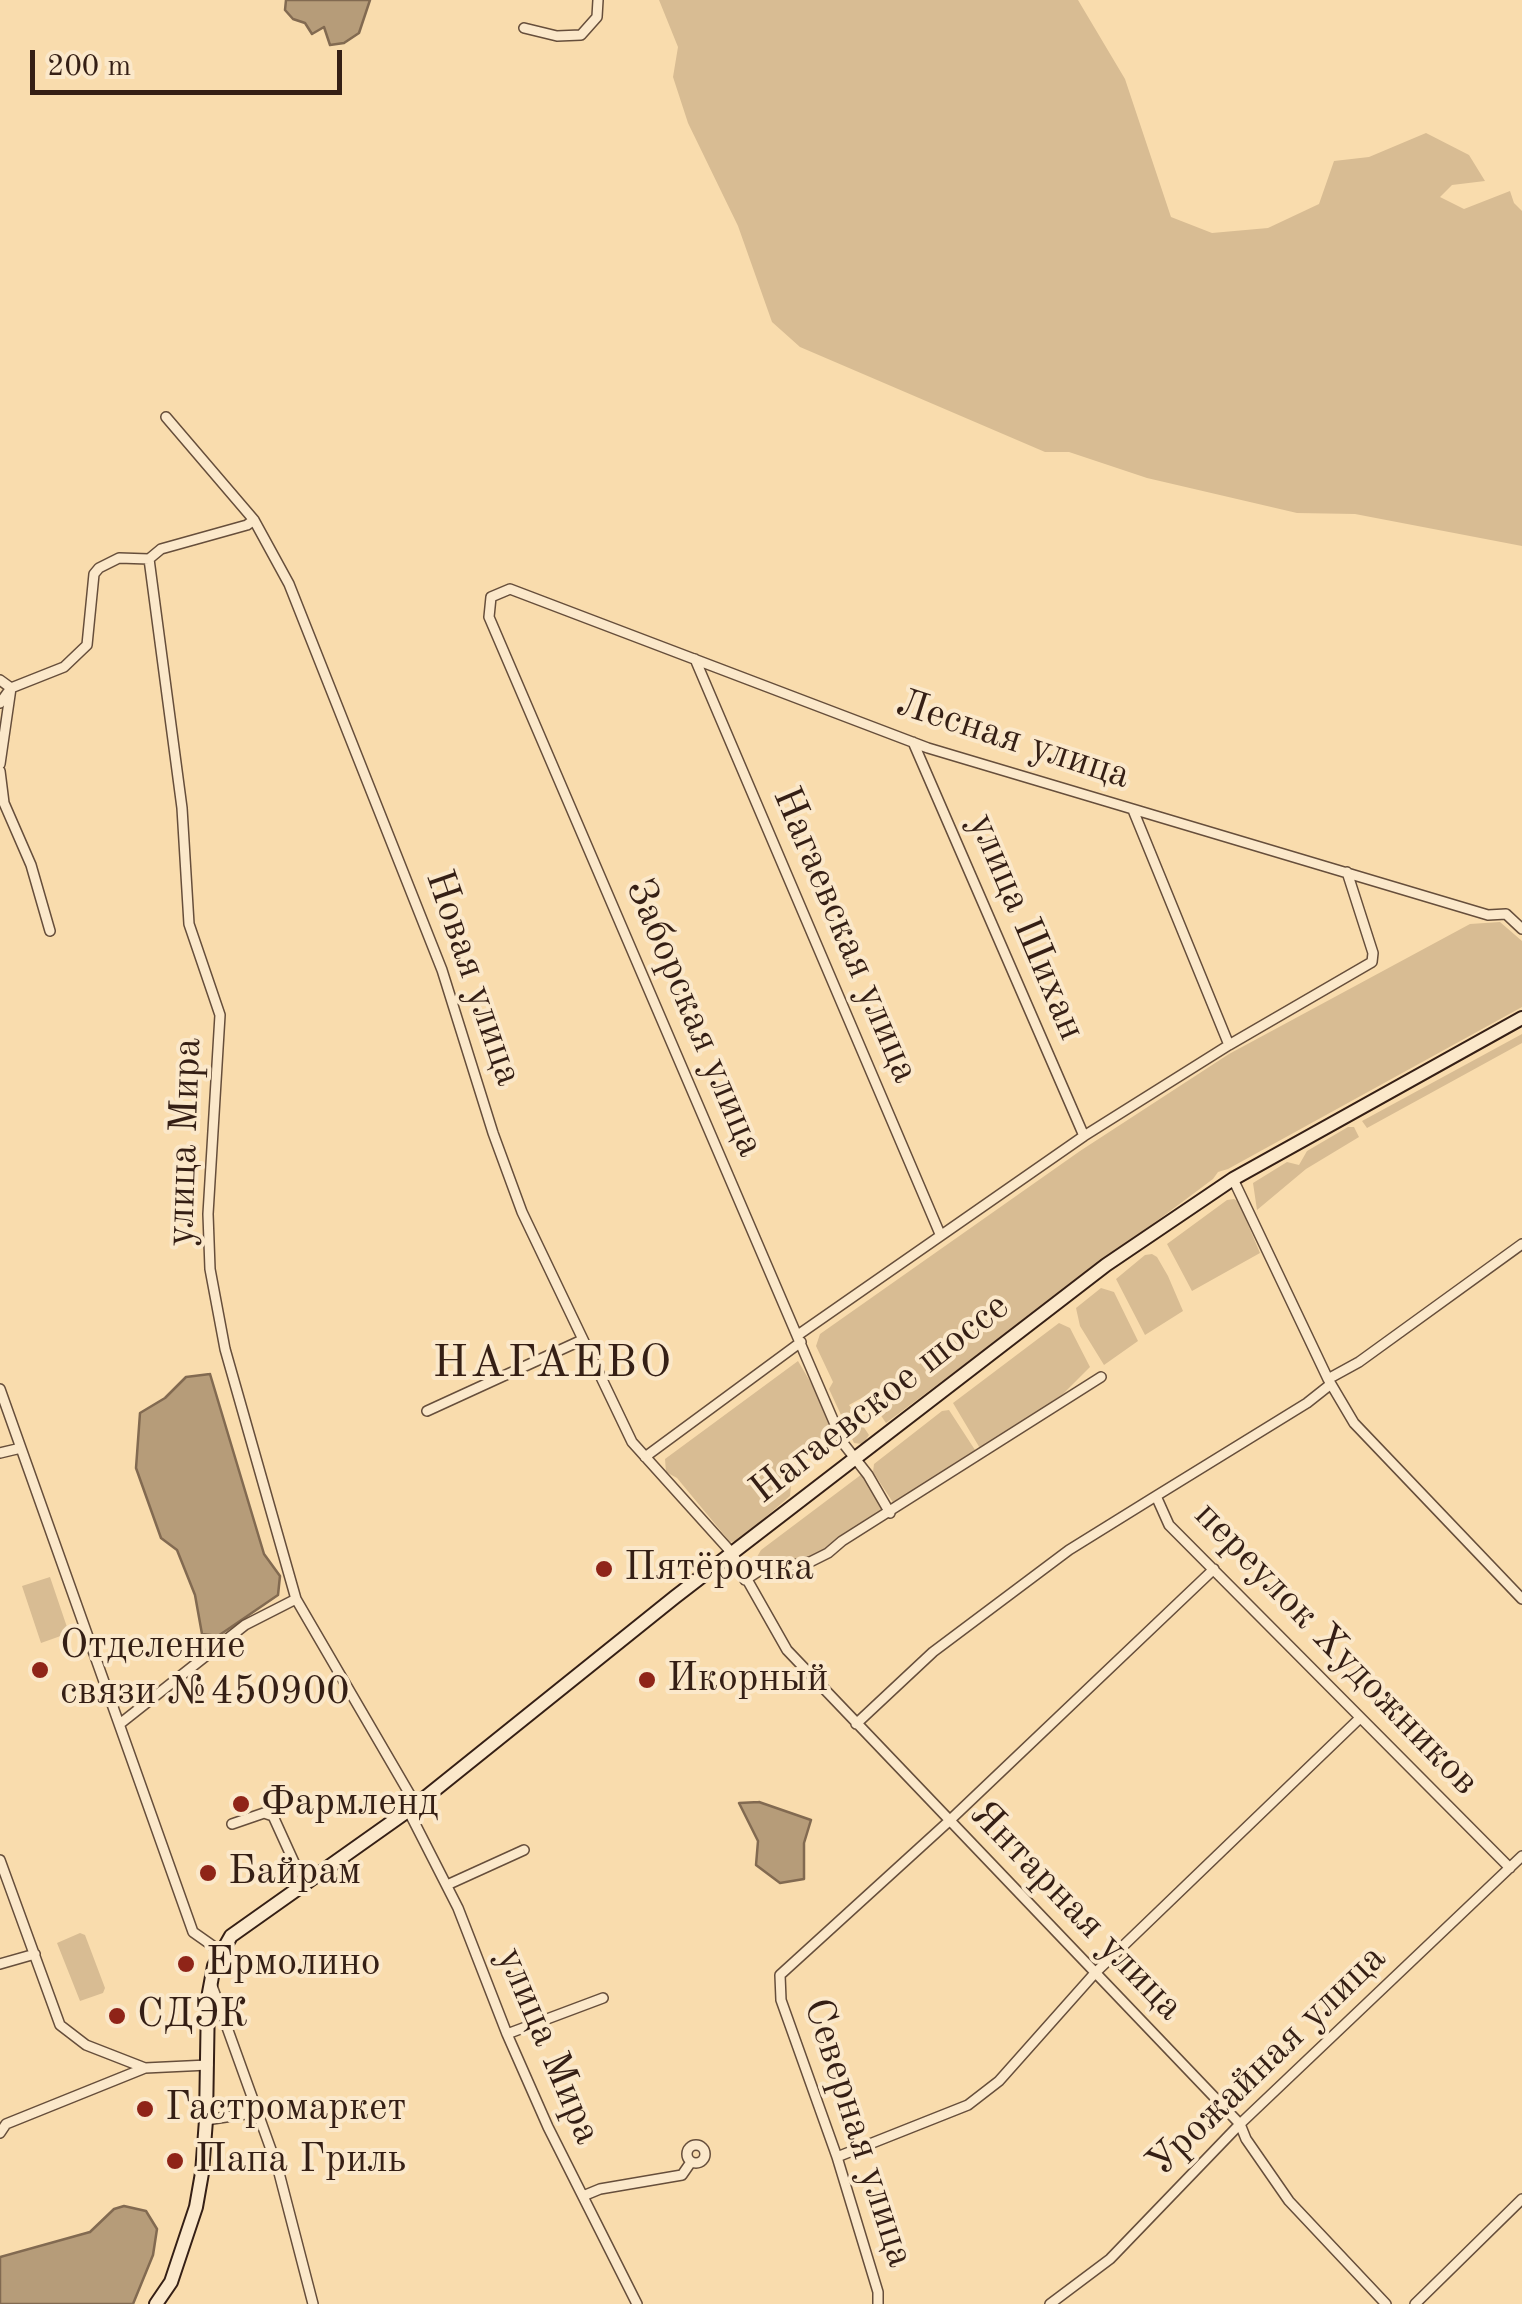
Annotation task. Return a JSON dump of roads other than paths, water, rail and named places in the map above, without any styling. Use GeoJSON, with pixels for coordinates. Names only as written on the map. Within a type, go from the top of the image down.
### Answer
{"type":"FeatureCollection","features":[{"type":"Feature","properties":{"kind":"street"},"geometry":{"type":"LineString","coordinates":[[524,28],[557,36],[581,35],[597,18],[598,0]]}},
{"type":"Feature","properties":{"kind":"street","name":"Новая улица"},"geometry":{"type":"LineString","coordinates":[[166,417],[254,520],[290,584],[442,970],[516,1196],[632,1442],[732,1554]]}},
{"type":"Feature","properties":{"kind":"street"},"geometry":{"type":"LineString","coordinates":[[0,704],[12,688],[64,666],[82,652],[91,588],[99,568],[119,558],[149,559],[161,549],[254,520]]}},
{"type":"Feature","properties":{"kind":"street","name":"улица Мира"},"geometry":{"type":"LineString","coordinates":[[149,559],[182,808],[189,924],[220,1015],[208,1214],[210,1268],[225,1349],[296,1600],[412,1807],[507,2034],[636,2304]]}},
{"type":"Feature","properties":{"kind":"street","name":"Лесная улица"},"geometry":{"type":"LineString","coordinates":[[491,597],[510,588],[913,742],[1488,916],[1506,914],[1522,929]]}},
{"type":"Feature","properties":{"kind":"street","name":"Заборская улица"},"geometry":{"type":"LineString","coordinates":[[491,597],[489,618],[843,1443],[890,1513]]}},
{"type":"Feature","properties":{"kind":"street","name":"Нагаевская улица"},"geometry":{"type":"LineString","coordinates":[[694,659],[940,1234]]}},
{"type":"Feature","properties":{"kind":"street"},"geometry":{"type":"LineString","coordinates":[[0,680],[12,688]]}},
{"type":"Feature","properties":{"kind":"street"},"geometry":{"type":"LineString","coordinates":[[12,688],[0,767],[4,802],[31,865],[50,931]]}},
{"type":"Feature","properties":{"kind":"street","name":"улица Шихан"},"geometry":{"type":"LineString","coordinates":[[913,742],[1084,1136]]}},
{"type":"Feature","properties":{"kind":"street"},"geometry":{"type":"LineString","coordinates":[[1133,810],[1229,1045]]}},
{"type":"Feature","properties":{"kind":"street"},"geometry":{"type":"LineString","coordinates":[[645,1458],[940,1234],[1084,1136],[1372,962],[1347,872]]}},
{"type":"Feature","properties":{"kind":"street","name":"Нагаевское шоссе"},"geometry":{"type":"LineString","coordinates":[[156,2304],[171,2282],[187,2241],[202,2174],[210,1980],[220,1951],[231,1936],[412,1807],[1106,1266],[1232,1179],[1522,1018]]}},
{"type":"Feature","properties":{"kind":"street"},"geometry":{"type":"LineString","coordinates":[[1232,1179],[1330,1381],[1354,1422],[1522,1599]]}},
{"type":"Feature","properties":{"kind":"street"},"geometry":{"type":"LineString","coordinates":[[856,1724],[933,1652],[1069,1550],[1306,1403],[1330,1381],[1522,1244]]}},
{"type":"Feature","properties":{"kind":"street"},"geometry":{"type":"LineString","coordinates":[[427,1411],[582,1340]]}},
{"type":"Feature","properties":{"kind":"street"},"geometry":{"type":"LineString","coordinates":[[745,1580],[759,1571],[810,1562],[1101,1378]]}},
{"type":"Feature","properties":{"kind":"street"},"geometry":{"type":"LineString","coordinates":[[0,1389],[193,1932],[220,1951]]}},
{"type":"Feature","properties":{"kind":"street"},"geometry":{"type":"LineString","coordinates":[[0,1454],[20,1448]]}},
{"type":"Feature","properties":{"kind":"street","name":"переулок Художников"},"geometry":{"type":"LineString","coordinates":[[1156,1496],[1169,1525],[1510,1868]]}},
{"type":"Feature","properties":{"kind":"street","name":"Янтарная улица"},"geometry":{"type":"LineString","coordinates":[[732,1554],[786,1650],[1240,2124],[1246,2139],[1290,2201],[1386,2304]]}},
{"type":"Feature","properties":{"kind":"street","name":"Северная улица"},"geometry":{"type":"LineString","coordinates":[[878,2304],[837,2158],[782,2000],[780,1975],[948,1822],[1214,1569]]}},
{"type":"Feature","properties":{"kind":"street"},"geometry":{"type":"LineString","coordinates":[[121,1722],[244,1625],[296,1600]]}},
{"type":"Feature","properties":{"kind":"street"},"geometry":{"type":"LineString","coordinates":[[837,2158],[968,2105],[999,2081],[1095,1973],[1360,1718]]}},
{"type":"Feature","properties":{"kind":"street"},"geometry":{"type":"LineString","coordinates":[[232,1824],[264,1813],[273,1816],[298,1871],[314,1876]]}},
{"type":"Feature","properties":{"kind":"street"},"geometry":{"type":"LineString","coordinates":[[446,1885],[524,1850]]}},
{"type":"Feature","properties":{"kind":"street","name":"Урожайная улица"},"geometry":{"type":"LineString","coordinates":[[1050,2304],[1110,2260],[1240,2124],[1522,1856]]}},
{"type":"Feature","properties":{"kind":"street"},"geometry":{"type":"LineString","coordinates":[[0,1860],[60,2024],[86,2045],[145,2068]]}},
{"type":"Feature","properties":{"kind":"street"},"geometry":{"type":"LineString","coordinates":[[0,1964],[34,1954]]}},
{"type":"Feature","properties":{"kind":"street"},"geometry":{"type":"LineString","coordinates":[[210,1980],[278,2169],[312,2304]]}},
{"type":"Feature","properties":{"kind":"street"},"geometry":{"type":"LineString","coordinates":[[507,2034],[604,1998]]}},
{"type":"Feature","properties":{"kind":"street"},"geometry":{"type":"LineString","coordinates":[[0,2132],[6,2124],[145,2068],[208,2065]]}},
{"type":"Feature","properties":{"kind":"street"},"geometry":{"type":"LineString","coordinates":[[206,2120],[259,2112]]}},
{"type":"Feature","properties":{"kind":"street"},"geometry":{"type":"LineString","coordinates":[[583,2196],[682,2175],[691,2162]]}},
{"type":"Feature","properties":{"kind":"street"},"geometry":{"type":"LineString","coordinates":[[1415,2304],[1522,2199]]}},
{"type":"Feature","properties":{"kind":"place","name":"Пятёрочка"},"geometry":{"type":"Point","coordinates":[604,1569]}},
{"type":"Feature","properties":{"kind":"place","name":"Отделение связи №450900"},"geometry":{"type":"Point","coordinates":[40,1670]}},
{"type":"Feature","properties":{"kind":"place","name":"Икорный"},"geometry":{"type":"Point","coordinates":[647,1680]}},
{"type":"Feature","properties":{"kind":"place","name":"Фармленд"},"geometry":{"type":"Point","coordinates":[241,1804]}},
{"type":"Feature","properties":{"kind":"place","name":"Байрам"},"geometry":{"type":"Point","coordinates":[208,1873]}},
{"type":"Feature","properties":{"kind":"place","name":"Ермолино"},"geometry":{"type":"Point","coordinates":[186,1964]}},
{"type":"Feature","properties":{"kind":"place","name":"СДЭК"},"geometry":{"type":"Point","coordinates":[117,2016]}},
{"type":"Feature","properties":{"kind":"place","name":"Гастромаркет"},"geometry":{"type":"Point","coordinates":[145,2109]}},
{"type":"Feature","properties":{"kind":"place","name":"Папа Гриль"},"geometry":{"type":"Point","coordinates":[175,2161]}},
{"type":"Feature","properties":{"kind":"district","name":"НАГАЕВО"},"geometry":{"type":"Point","coordinates":[553,1364]}}]}
